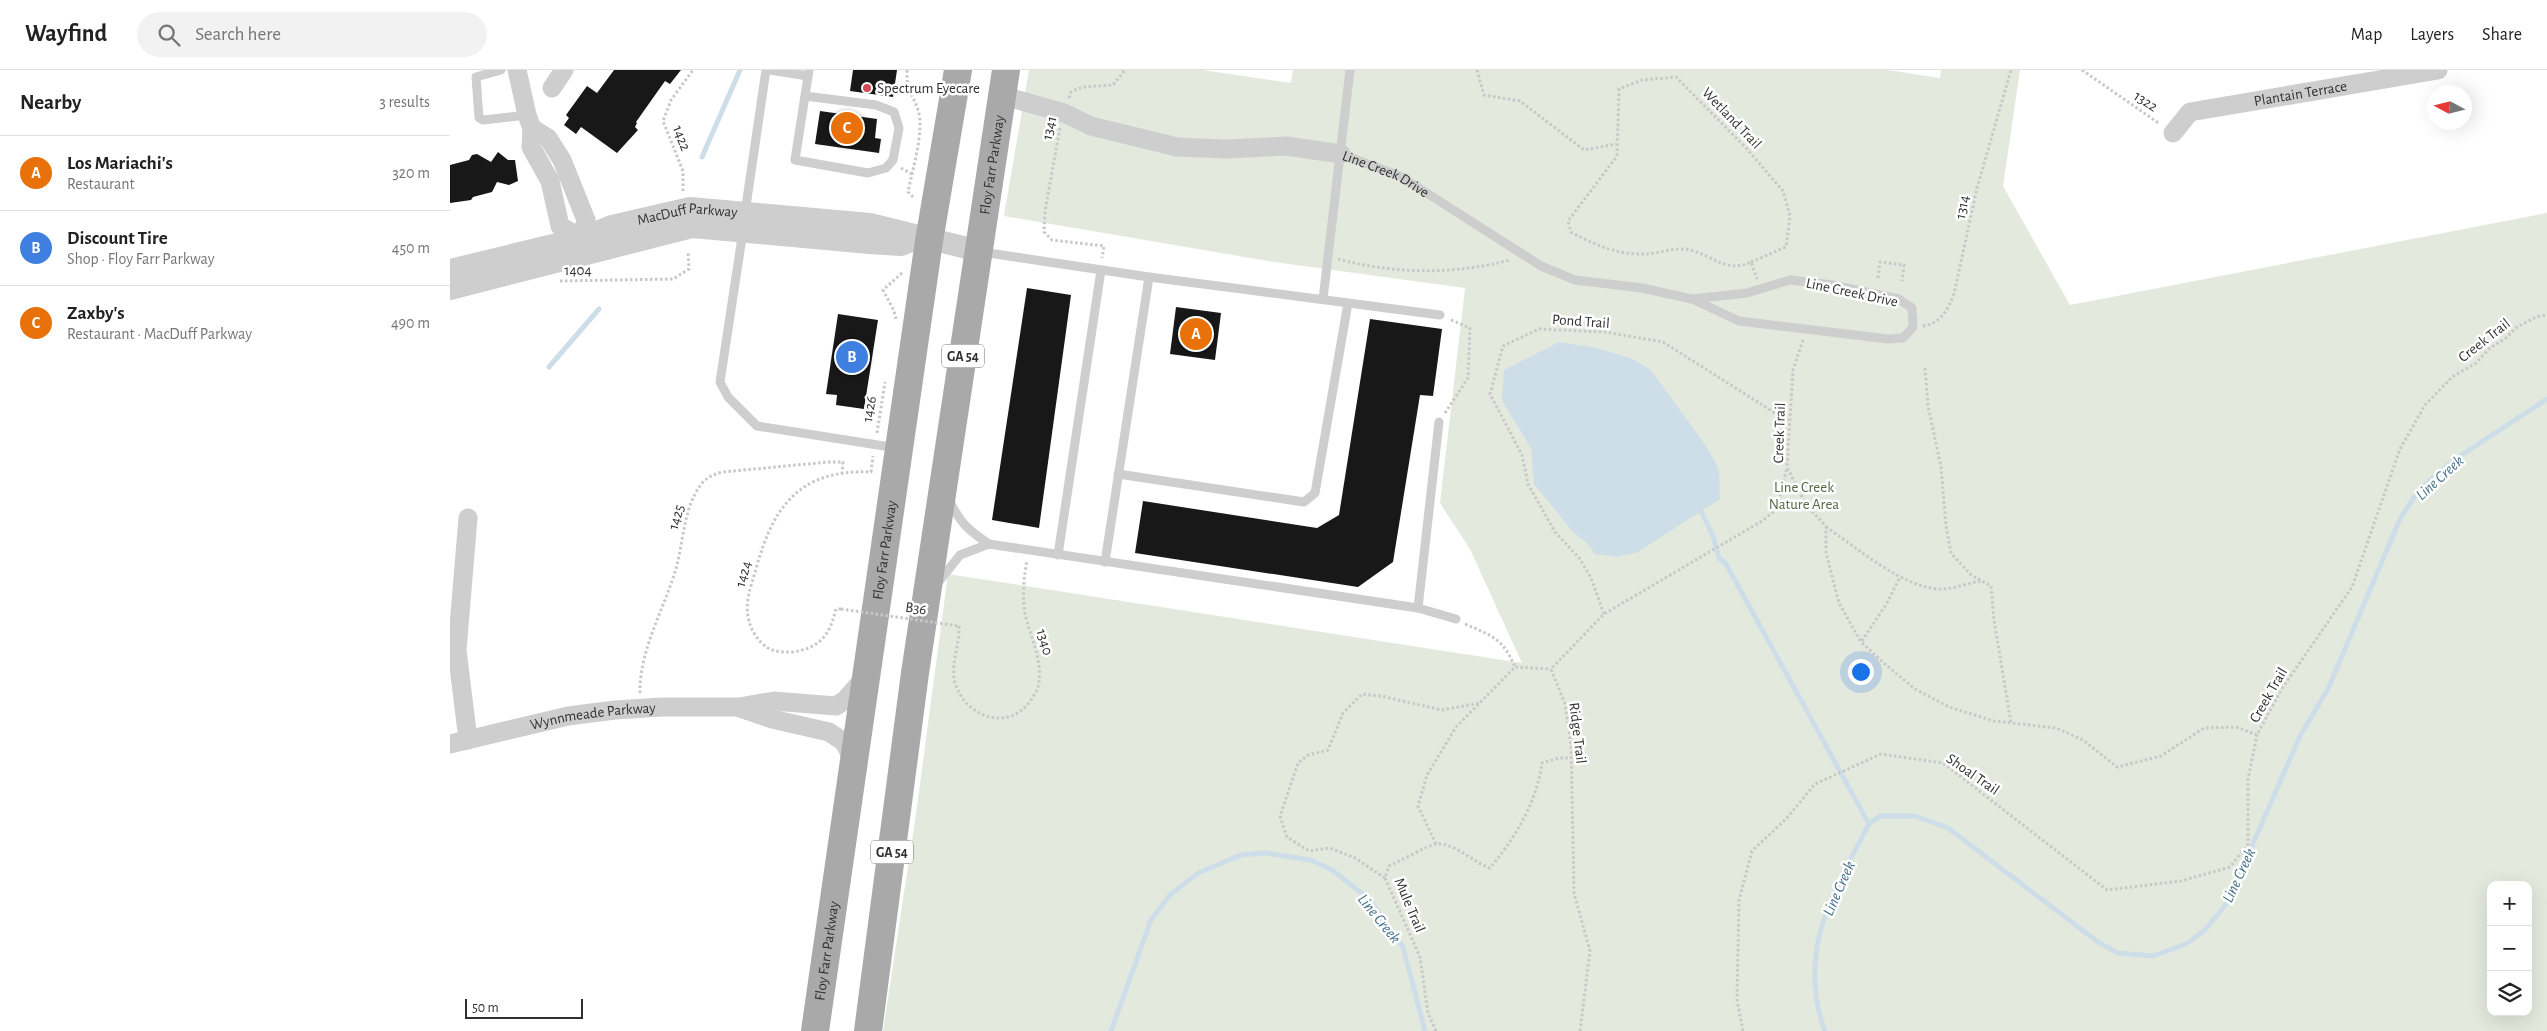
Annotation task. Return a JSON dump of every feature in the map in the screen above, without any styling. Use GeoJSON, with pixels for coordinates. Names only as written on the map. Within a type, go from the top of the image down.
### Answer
{"type":"FeatureCollection","features":[{"type":"Feature","properties":{"kind":"main road","name":"Floy Farr Parkway"},"geometry":{"type":"LineString","coordinates":[[816,1031],[866,676],[887,447],[929,241],[958,70]]}},
{"type":"Feature","properties":{"kind":"main road","name":"Floy Farr Parkway"},"geometry":{"type":"LineString","coordinates":[[868,1031],[924,612],[1005,79]]}},
{"type":"Feature","properties":{"kind":"street"},"geometry":{"type":"LineString","coordinates":[[517,70],[529,121],[531,147],[550,181],[560,226],[585,245]]}},
{"type":"Feature","properties":{"kind":"street"},"geometry":{"type":"LineString","coordinates":[[552,88],[564,70]]}},
{"type":"Feature","properties":{"kind":"street","name":"Plantain Terrace"},"geometry":{"type":"LineString","coordinates":[[2173,133],[2190,112],[2438,70]]}},
{"type":"Feature","properties":{"kind":"street","name":"Line Creek Drive"},"geometry":{"type":"LineString","coordinates":[[1005,79],[1091,126],[1177,147],[1227,149],[1286,146],[1341,154]]}},
{"type":"Feature","properties":{"kind":"street","name":"MacDuff Parkway"},"geometry":{"type":"LineString","coordinates":[[450,289],[585,245],[612,226],[690,208],[744,221],[893,244],[929,241],[979,251]]}},
{"type":"Feature","properties":{"kind":"street","name":"MacDuff Parkway"},"geometry":{"type":"LineString","coordinates":[[450,270],[585,245]]}},
{"type":"Feature","properties":{"kind":"street"},"geometry":{"type":"LineString","coordinates":[[459,742],[457,650],[468,518]]}},
{"type":"Feature","properties":{"kind":"street","name":"Wynnmeade Parkway"},"geometry":{"type":"LineString","coordinates":[[459,742],[568,716],[641,708],[739,708],[774,700],[836,706],[845,700],[866,676]]}},
{"type":"Feature","properties":{"kind":"street","name":"Wynnmeade Parkway"},"geometry":{"type":"LineString","coordinates":[[739,708],[772,719],[829,732],[844,742],[854,762]]}},
{"type":"Feature","properties":{"kind":"lane"},"geometry":{"type":"LineString","coordinates":[[502,70],[476,76],[479,118],[483,120],[529,121]]}},
{"type":"Feature","properties":{"kind":"lane"},"geometry":{"type":"LineString","coordinates":[[766,70],[720,382],[728,398],[757,426],[887,447]]}},
{"type":"Feature","properties":{"kind":"lane"},"geometry":{"type":"LineString","coordinates":[[770,70],[809,73],[805,96],[795,160],[868,173],[886,168],[893,160],[899,128],[894,112],[876,106],[805,96]]}},
{"type":"Feature","properties":{"kind":"lane"},"geometry":{"type":"LineString","coordinates":[[1323,300],[1350,70]]}},
{"type":"Feature","properties":{"kind":"lane","name":"Line Creek Drive"},"geometry":{"type":"LineString","coordinates":[[1341,154],[1400,176],[1541,266],[1575,280],[1642,288],[1692,299],[1739,321],[1888,339],[1902,338],[1913,327],[1912,308],[1899,298],[1797,280],[1790,280],[1747,293],[1692,299]]}},
{"type":"Feature","properties":{"kind":"lane"},"geometry":{"type":"LineString","coordinates":[[979,251],[1148,277],[1440,315]]}},
{"type":"Feature","properties":{"kind":"lane"},"geometry":{"type":"LineString","coordinates":[[1058,555],[1101,270]]}},
{"type":"Feature","properties":{"kind":"lane"},"geometry":{"type":"LineString","coordinates":[[1105,562],[1148,277]]}},
{"type":"Feature","properties":{"kind":"lane"},"geometry":{"type":"LineString","coordinates":[[1118,474],[1304,502],[1315,493],[1348,302]]}},
{"type":"Feature","properties":{"kind":"lane"},"geometry":{"type":"LineString","coordinates":[[1418,608],[1439,422]]}},
{"type":"Feature","properties":{"kind":"lane"},"geometry":{"type":"LineString","coordinates":[[943,487],[955,513],[967,530],[989,544],[1418,608],[1456,619]]}},
{"type":"Feature","properties":{"kind":"lane"},"geometry":{"type":"LineString","coordinates":[[924,612],[938,582],[960,555],[989,544]]}},
{"type":"Feature","properties":{"kind":"path","name":"1422"},"geometry":{"type":"LineString","coordinates":[[684,192],[683,172],[663,120],[670,100],[693,70]]}},
{"type":"Feature","properties":{"kind":"path"},"geometry":{"type":"LineString","coordinates":[[907,70],[906,85],[918,110],[920,124],[908,192],[915,199]]}},
{"type":"Feature","properties":{"kind":"path","name":"1341"},"geometry":{"type":"LineString","coordinates":[[1101,270],[1104,246],[1052,240],[1044,232],[1045,211],[1064,112],[1071,92],[1082,87],[1113,85],[1125,70]]}},
{"type":"Feature","properties":{"kind":"path"},"geometry":{"type":"LineString","coordinates":[[1477,70],[1484,95],[1520,101],[1584,150],[1616,144]]}},
{"type":"Feature","properties":{"kind":"path","name":"1314"},"geometry":{"type":"LineString","coordinates":[[1913,327],[1933,324],[1948,311],[1954,294],[1978,188],[2011,70]]}},
{"type":"Feature","properties":{"kind":"path","name":"1322"},"geometry":{"type":"LineString","coordinates":[[2082,70],[2173,133]]}},
{"type":"Feature","properties":{"kind":"path","name":"Wetland Trail"},"geometry":{"type":"LineString","coordinates":[[1676,77],[1747,149],[1783,191],[1790,216],[1786,246],[1752,262],[1740,268],[1724,264],[1689,249],[1642,255],[1602,248],[1570,232],[1568,221],[1617,156],[1619,89],[1642,80],[1676,77]]}},
{"type":"Feature","properties":{"kind":"path","name":"1404"},"geometry":{"type":"LineString","coordinates":[[554,281],[673,280],[688,269],[688,252]]}},
{"type":"Feature","properties":{"kind":"path"},"geometry":{"type":"LineString","coordinates":[[1328,257],[1362,265],[1403,271],[1479,268],[1525,256]]}},
{"type":"Feature","properties":{"kind":"path"},"geometry":{"type":"LineString","coordinates":[[1752,262],[1760,289]]}},
{"type":"Feature","properties":{"kind":"path"},"geometry":{"type":"LineString","coordinates":[[1878,278],[1880,262],[1904,265],[1902,281]]}},
{"type":"Feature","properties":{"kind":"path"},"geometry":{"type":"LineString","coordinates":[[896,322],[894,311],[883,290],[903,272]]}},
{"type":"Feature","properties":{"kind":"path"},"geometry":{"type":"LineString","coordinates":[[1439,422],[1468,378],[1470,328],[1440,315]]}},
{"type":"Feature","properties":{"kind":"path","name":"Creek Trail"},"geometry":{"type":"LineString","coordinates":[[1826,526],[1826,553],[1839,602],[1861,642],[1915,689],[1940,703],[1985,718],[2056,728],[2083,740],[2117,767],[2161,756],[2204,728],[2236,727],[2257,735],[2281,690],[2352,587],[2400,448],[2425,405],[2452,378],[2476,362],[2490,348],[2506,338],[2518,327],[2536,316],[2547,315]]}},
{"type":"Feature","properties":{"kind":"path","name":"Pond Trail"},"geometry":{"type":"LineString","coordinates":[[1604,614],[1591,578],[1580,559],[1555,532],[1528,484],[1522,454],[1490,394],[1503,346],[1539,329],[1605,332],[1663,342],[1789,422]]}},
{"type":"Feature","properties":{"kind":"path","name":"Creek Trail"},"geometry":{"type":"LineString","coordinates":[[1808,330],[1800,345],[1794,370],[1787,467],[1806,505],[1826,526],[1900,577],[1911,582],[1943,589],[1982,581]]}},
{"type":"Feature","properties":{"kind":"path"},"geometry":{"type":"LineString","coordinates":[[1925,368],[1928,406],[1941,467],[1946,526],[1951,553],[1971,575],[1991,586],[1994,620],[2012,723]]}},
{"type":"Feature","properties":{"kind":"path","name":"1426"},"geometry":{"type":"LineString","coordinates":[[870,472],[887,447],[886,380]]}},
{"type":"Feature","properties":{"kind":"path","name":"1425"},"geometry":{"type":"LineString","coordinates":[[641,708],[640,687],[648,646],[677,564],[686,518],[703,482],[710,476],[723,472],[828,462],[843,462],[842,473]]}},
{"type":"Feature","properties":{"kind":"path"},"geometry":{"type":"LineString","coordinates":[[1571,758],[1559,758],[1542,763],[1541,774],[1526,814],[1515,836],[1490,868],[1479,865],[1452,848],[1436,844],[1418,806],[1428,775],[1456,728],[1515,667],[1551,669],[1604,614],[1762,521],[1777,509],[1787,467]]}},
{"type":"Feature","properties":{"kind":"path","name":"1424"},"geometry":{"type":"LineString","coordinates":[[841,609],[836,609],[830,627],[821,640],[812,647],[796,652],[769,648],[757,638],[749,622],[746,603],[757,564],[782,506],[796,491],[824,477],[842,473],[870,472]]}},
{"type":"Feature","properties":{"kind":"path","name":"1340"},"geometry":{"type":"LineString","coordinates":[[959,626],[954,664],[955,684],[966,705],[978,714],[996,719],[1019,711],[1027,706],[1038,689],[1040,664],[1025,612],[1023,592],[1029,551]]}},
{"type":"Feature","properties":{"kind":"path"},"geometry":{"type":"LineString","coordinates":[[1861,642],[1887,603],[1900,577]]}},
{"type":"Feature","properties":{"kind":"path","name":"B36"},"geometry":{"type":"LineString","coordinates":[[841,609],[959,626]]}},
{"type":"Feature","properties":{"kind":"path"},"geometry":{"type":"LineString","coordinates":[[1456,619],[1496,639],[1506,648],[1515,667]]}},
{"type":"Feature","properties":{"kind":"path","name":"Ridge Trail"},"geometry":{"type":"LineString","coordinates":[[1551,669],[1565,704],[1571,758],[1574,892],[1590,951],[1580,1031]]}},
{"type":"Feature","properties":{"kind":"path"},"geometry":{"type":"LineString","coordinates":[[1385,878],[1355,858],[1330,848],[1309,851],[1287,837],[1280,816],[1298,763],[1308,755],[1328,750],[1342,713],[1362,694],[1381,696],[1442,710],[1480,703]]}},
{"type":"Feature","properties":{"kind":"path","name":"Shoal Trail"},"geometry":{"type":"LineString","coordinates":[[1743,1031],[1736,1000],[1739,900],[1752,851],[1786,818],[1815,784],[1881,754],[1943,763],[2106,890],[2181,881],[2230,867],[2248,844],[2248,779],[2257,735]]}},
{"type":"Feature","properties":{"kind":"path","name":"Mule Trail"},"geometry":{"type":"LineString","coordinates":[[1436,844],[1389,866],[1385,878],[1420,957],[1428,1013],[1436,1031]]}},
{"type":"Feature","properties":{"kind":"green space","name":"Line Creek Nature Area"},"geometry":{"type":"Polygon","coordinates":[[[1029,70],[1202,70],[1291,83],[1293,70],[1887,70],[1940,78],[1941,70],[2020,70],[2003,186],[2070,305],[2547,213],[2547,1031],[883,1031],[916,814],[948,574],[1522,663],[1470,549],[1440,503],[1465,288],[1274,262],[1004,216],[1029,70]]]}},
{"type":"Feature","properties":{"kind":"shaded area"},"geometry":{"type":"Polygon","coordinates":[[[1559,342],[1596,348],[1633,359],[1651,370],[1706,446],[1719,469],[1720,499],[1638,552],[1617,557],[1595,554],[1587,543],[1573,532],[1534,484],[1531,448],[1502,401],[1504,370],[1559,342]]]}},
{"type":"Feature","properties":{"kind":"building"},"geometry":{"type":"Polygon","coordinates":[[[614,70],[681,70],[670,84],[665,81],[636,122],[635,127],[638,130],[617,153],[581,127],[576,134],[564,125],[569,118],[566,115],[587,86],[597,93],[614,70]]]}},
{"type":"Feature","properties":{"kind":"building"},"geometry":{"type":"Polygon","coordinates":[[[853,70],[897,70],[893,97],[850,91],[853,70]]]}},
{"type":"Feature","properties":{"kind":"building"},"geometry":{"type":"Polygon","coordinates":[[[820,111],[877,119],[875,138],[881,139],[879,153],[815,144],[820,111]]]}},
{"type":"Feature","properties":{"kind":"building"},"geometry":{"type":"Polygon","coordinates":[[[498,152],[508,160],[515,160],[518,181],[509,185],[497,182],[492,192],[473,197],[471,200],[450,203],[450,165],[469,160],[472,155],[477,154],[491,162],[498,152]]]}},
{"type":"Feature","properties":{"kind":"building"},"geometry":{"type":"Polygon","coordinates":[[[1027,288],[1071,295],[1039,528],[992,520],[1027,288]]]}},
{"type":"Feature","properties":{"kind":"building"},"geometry":{"type":"Polygon","coordinates":[[[1176,307],[1221,313],[1215,360],[1170,354],[1176,307]]]}},
{"type":"Feature","properties":{"kind":"building"},"geometry":{"type":"Polygon","coordinates":[[[838,314],[878,320],[864,409],[836,405],[837,395],[826,394],[838,314]]]}},
{"type":"Feature","properties":{"kind":"building"},"geometry":{"type":"Polygon","coordinates":[[[1370,319],[1442,329],[1433,396],[1420,395],[1393,562],[1358,587],[1135,553],[1143,501],[1317,528],[1339,515],[1370,319]]]}},
{"type":"Feature","properties":{"kind":"waterway"},"geometry":{"type":"LineString","coordinates":[[702,157],[740,70]]}},
{"type":"Feature","properties":{"kind":"waterway"},"geometry":{"type":"LineString","coordinates":[[549,367],[599,309]]}},
{"type":"Feature","properties":{"kind":"waterway","name":"Line Creek"},"geometry":{"type":"LineString","coordinates":[[1825,1031],[1817,1002],[1815,975],[1817,949],[1823,923],[1843,874],[1869,824],[1880,816],[1915,816],[1948,828],[2098,942],[2118,953],[2153,956],[2186,944],[2205,930],[2227,903],[2300,736],[2328,689],[2400,519],[2419,490],[2454,460],[2547,399]]}},
{"type":"Feature","properties":{"kind":"waterway"},"geometry":{"type":"LineString","coordinates":[[1701,511],[1713,536],[1719,558],[1726,564],[1869,824]]}},
{"type":"Feature","properties":{"kind":"waterway","name":"Line Creek"},"geometry":{"type":"LineString","coordinates":[[1111,1031],[1151,920],[1170,895],[1198,873],[1241,855],[1265,853],[1311,860],[1332,870],[1369,899],[1403,947],[1425,1031]]}},
{"type":"Feature","properties":{"kind":"place","name":"Spectrum Eyecare"},"geometry":{"type":"Point","coordinates":[867,88]}},
{"type":"Feature","properties":{"kind":"place","name":"Zaxby's"},"geometry":{"type":"Point","coordinates":[847,128]}},
{"type":"Feature","properties":{"kind":"place","name":"Los Mariachi's"},"geometry":{"type":"Point","coordinates":[1196,334]}},
{"type":"Feature","properties":{"kind":"place","name":"Discount Tire"},"geometry":{"type":"Point","coordinates":[852,357]}}]}
